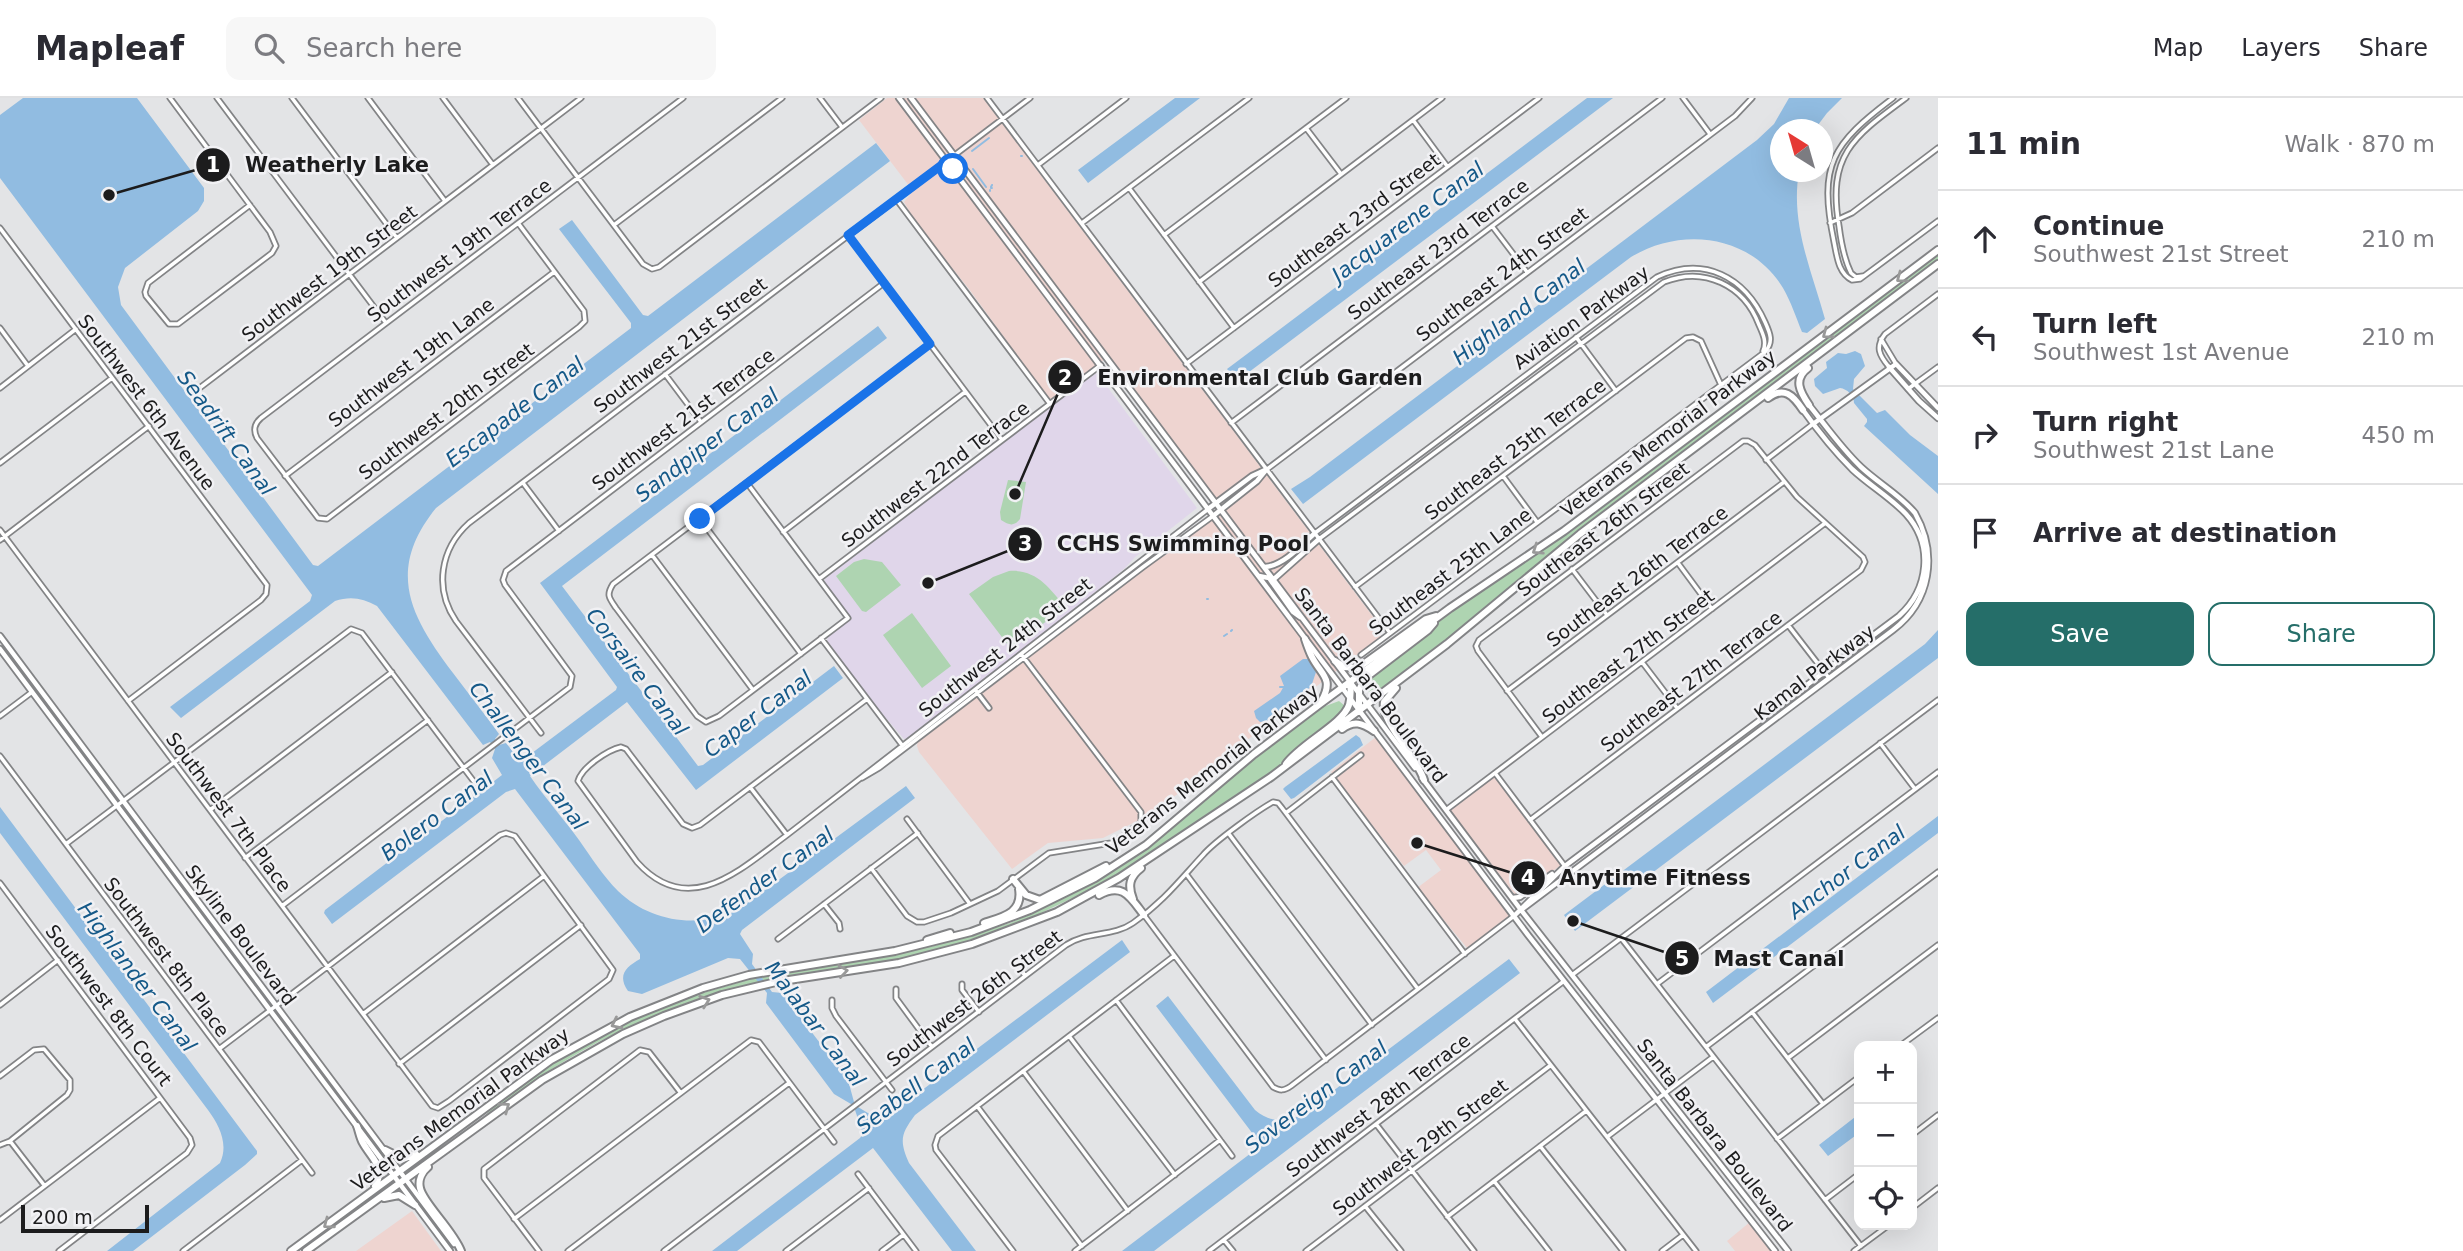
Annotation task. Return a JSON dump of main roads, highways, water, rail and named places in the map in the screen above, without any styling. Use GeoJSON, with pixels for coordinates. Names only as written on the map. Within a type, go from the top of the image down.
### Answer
{"type":"FeatureCollection","features":[{"type":"Feature","properties":{"kind":"highway","name":"Veterans Memorial Parkway"},"geometry":{"type":"LineString","coordinates":[[291,1251],[495,1099],[573,1046],[630,1017],[694,992],[749,975],[895,951],[971,932],[1030,910],[1095,878],[1146,845],[1235,770],[1320,704],[1441,614],[1564,531],[1938,250]]}},
{"type":"Feature","properties":{"kind":"highway","name":"Veterans Memorial Parkway"},"geometry":{"type":"LineString","coordinates":[[307,1251],[542,1080],[593,1050],[664,1016],[753,987],[881,966],[972,944],[1031,923],[1119,878],[1253,791],[1359,712],[1580,534],[1938,264]]}},
{"type":"Feature","properties":{"kind":"highway"},"geometry":{"type":"LineString","coordinates":[[1809,405],[1799,386],[1801,373],[1881,313],[1913,283]]}},
{"type":"Feature","properties":{"kind":"highway"},"geometry":{"type":"LineString","coordinates":[[1700,443],[1714,438],[1779,392],[1790,394],[1803,410]]}},
{"type":"Feature","properties":{"kind":"highway"},"geometry":{"type":"LineString","coordinates":[[1335,661],[1344,667],[1358,668],[1426,619],[1441,614]]}},
{"type":"Feature","properties":{"kind":"highway"},"geometry":{"type":"LineString","coordinates":[[1359,712],[1359,693],[1365,678],[1428,630],[1441,614]]}},
{"type":"Feature","properties":{"kind":"highway"},"geometry":{"type":"LineString","coordinates":[[1424,780],[1416,761],[1384,717],[1384,702],[1464,630]]}},
{"type":"Feature","properties":{"kind":"highway"},"geometry":{"type":"LineString","coordinates":[[1305,639],[1312,659],[1327,681],[1327,691],[1320,704]]}},
{"type":"Feature","properties":{"kind":"highway"},"geometry":{"type":"LineString","coordinates":[[1281,770],[1294,753],[1343,716],[1350,700],[1350,682]]}},
{"type":"Feature","properties":{"kind":"highway"},"geometry":{"type":"LineString","coordinates":[[1271,777],[1283,773],[1347,725],[1360,723],[1374,731]]}},
{"type":"Feature","properties":{"kind":"highway"},"geometry":{"type":"LineString","coordinates":[[1144,915],[1133,899],[1129,884],[1137,871],[1244,802],[1253,791]]}},
{"type":"Feature","properties":{"kind":"highway"},"geometry":{"type":"LineString","coordinates":[[895,951],[974,927],[1014,911],[1020,899],[1015,882],[1029,897],[1045,899],[1130,851],[1146,845]]}},
{"type":"Feature","properties":{"kind":"highway"},"geometry":{"type":"LineString","coordinates":[[1031,923],[1036,925],[1108,889],[1119,890],[1133,899]]}},
{"type":"Feature","properties":{"kind":"highway"},"geometry":{"type":"LineString","coordinates":[[385,1150],[397,1158],[409,1159],[495,1099]]}},
{"type":"Feature","properties":{"kind":"highway"},"geometry":{"type":"LineString","coordinates":[[356,1126],[363,1143],[380,1167],[380,1178],[371,1192]]}},
{"type":"Feature","properties":{"kind":"highway"},"geometry":{"type":"LineString","coordinates":[[450,1147],[424,1170],[420,1188],[457,1240],[460,1251]]}},
{"type":"Feature","properties":{"kind":"highway"},"geometry":{"type":"LineString","coordinates":[[307,1251],[327,1241],[388,1196],[403,1196],[415,1205]]}},
{"type":"Feature","properties":{"kind":"water","name":"Challenger Canal"},"geometry":{"type":"Polygon","coordinates":[[[23,98],[137,98],[204,188],[204,201],[198,211],[125,268],[118,287],[121,305],[313,565],[318,566],[631,328],[631,323],[559,229],[572,220],[643,315],[648,316],[876,143],[890,161],[436,508],[420,531],[411,552],[408,573],[410,593],[425,632],[499,734],[495,739],[499,745],[506,743],[518,758],[524,759],[617,687],[540,583],[878,326],[887,338],[562,586],[698,766],[703,765],[834,666],[843,678],[696,790],[627,702],[530,776],[618,891],[645,910],[659,916],[691,921],[723,916],[738,910],[906,786],[915,798],[740,934],[753,954],[752,964],[772,992],[782,993],[848,1080],[854,1102],[881,1121],[1122,940],[1130,952],[915,1115],[904,1132],[903,1143],[909,1163],[976,1251],[952,1251],[873,1148],[737,1251],[712,1251],[860,1138],[863,1134],[855,1110],[851,1104],[834,1094],[766,1003],[767,993],[740,959],[728,958],[642,994],[628,991],[623,976],[627,968],[640,959],[640,954],[515,789],[506,792],[332,924],[324,913],[325,910],[502,775],[492,758],[495,749],[490,742],[483,745],[377,606],[356,599],[335,601],[181,718],[170,707],[310,601],[312,595],[0,178],[0,115],[23,98]]]}},
{"type":"Feature","properties":{"kind":"water"},"geometry":{"type":"Polygon","coordinates":[[[1175,98],[1200,98],[1088,183],[1078,170],[1175,98]]]}},
{"type":"Feature","properties":{"kind":"water"},"geometry":{"type":"Polygon","coordinates":[[[1587,98],[1613,98],[1237,381],[1227,369],[1587,98]]]}},
{"type":"Feature","properties":{"kind":"water"},"geometry":{"type":"Polygon","coordinates":[[[1789,98],[1842,98],[1822,119],[1777,119],[1789,98]]]}},
{"type":"Feature","properties":{"kind":"water"},"geometry":{"type":"Polygon","coordinates":[[[1770,128],[1770,182],[1798,182],[1797,210],[1800,229],[1825,319],[1807,333],[1802,332],[1783,288],[1753,256],[1714,241],[1693,239],[1651,247],[1631,257],[1303,504],[1291,489],[1310,477],[1770,128]]]}},
{"type":"Feature","properties":{"kind":"water"},"geometry":{"type":"Polygon","coordinates":[[[1855,351],[1861,354],[1865,366],[1854,379],[1853,389],[1877,413],[1885,410],[1910,435],[1938,456],[1938,494],[1864,426],[1867,419],[1854,403],[1850,393],[1840,388],[1823,394],[1815,386],[1814,379],[1827,368],[1826,362],[1838,353],[1855,351]]]}},
{"type":"Feature","properties":{"kind":"water"},"geometry":{"type":"Polygon","coordinates":[[[1938,630],[1938,658],[1575,931],[1564,915],[1925,644],[1938,630]]]}},
{"type":"Feature","properties":{"kind":"water"},"geometry":{"type":"Polygon","coordinates":[[[1303,659],[1308,659],[1316,672],[1311,687],[1267,721],[1260,722],[1254,711],[1280,693],[1284,686],[1280,676],[1303,659]]]}},
{"type":"Feature","properties":{"kind":"water"},"geometry":{"type":"Polygon","coordinates":[[[1356,735],[1363,745],[1291,799],[1283,789],[1285,787],[1356,735]]]}},
{"type":"Feature","properties":{"kind":"water"},"geometry":{"type":"Polygon","coordinates":[[[0,807],[257,1151],[245,1165],[133,1251],[107,1251],[220,1163],[223,1156],[222,1135],[208,1110],[0,833],[0,807]]]}},
{"type":"Feature","properties":{"kind":"water"},"geometry":{"type":"Polygon","coordinates":[[[1938,816],[1938,833],[1713,1003],[1706,992],[1938,816]]]}},
{"type":"Feature","properties":{"kind":"water"},"geometry":{"type":"Polygon","coordinates":[[[1509,959],[1520,973],[1154,1251],[1122,1251],[1259,1147],[1259,1142],[1156,1006],[1168,996],[1255,1110],[1271,1119],[1283,1120],[1301,1115],[1509,959]]]}},
{"type":"Feature","properties":{"kind":"water"},"geometry":{"type":"Polygon","coordinates":[[[1854,1118],[1854,1137],[1828,1156],[1819,1145],[1854,1118]]]}},
{"type":"Feature","properties":{"kind":"waterway"},"geometry":{"type":"LineString","coordinates":[[972,151],[989,138]]}},
{"type":"Feature","properties":{"kind":"waterway"},"geometry":{"type":"LineString","coordinates":[[973,169],[986,187]]}},
{"type":"Feature","properties":{"kind":"place","name":"Weatherly Lake"},"geometry":{"type":"Point","coordinates":[109,195]}},
{"type":"Feature","properties":{"kind":"place","name":"Environmental Club Garden"},"geometry":{"type":"Point","coordinates":[1015,494]}},
{"type":"Feature","properties":{"kind":"place","name":"CCHS Swimming Pool"},"geometry":{"type":"Point","coordinates":[928,583]}},
{"type":"Feature","properties":{"kind":"place","name":"Anytime Fitness"},"geometry":{"type":"Point","coordinates":[1417,843]}},
{"type":"Feature","properties":{"kind":"place","name":"Mast Canal"},"geometry":{"type":"Point","coordinates":[1573,921]}},
{"type":"Feature","properties":{"kind":"water label","name":"Jacquarene Canal"},"geometry":{"type":"Point","coordinates":[1408,222]}},
{"type":"Feature","properties":{"kind":"water label","name":"Highland Canal"},"geometry":{"type":"Point","coordinates":[1519,312]}},
{"type":"Feature","properties":{"kind":"water label","name":"Escapade Canal"},"geometry":{"type":"Point","coordinates":[515,412]}},
{"type":"Feature","properties":{"kind":"water label","name":"Seadrift Canal"},"geometry":{"type":"Point","coordinates":[226,433]}},
{"type":"Feature","properties":{"kind":"water label","name":"Sandpiper Canal"},"geometry":{"type":"Point","coordinates":[707,445]}},
{"type":"Feature","properties":{"kind":"water label","name":"Corsaire Canal"},"geometry":{"type":"Point","coordinates":[637,672]}},
{"type":"Feature","properties":{"kind":"water label","name":"Caper Canal"},"geometry":{"type":"Point","coordinates":[758,714]}},
{"type":"Feature","properties":{"kind":"water label","name":"Bolero Canal"},"geometry":{"type":"Point","coordinates":[437,816]}},
{"type":"Feature","properties":{"kind":"water label","name":"Anchor Canal"},"geometry":{"type":"Point","coordinates":[1847,872]}},
{"type":"Feature","properties":{"kind":"water label","name":"Defender Canal"},"geometry":{"type":"Point","coordinates":[765,880]}},
{"type":"Feature","properties":{"kind":"water label","name":"Highlander Canal"},"geometry":{"type":"Point","coordinates":[137,977]}},
{"type":"Feature","properties":{"kind":"water label","name":"Malabar Canal"},"geometry":{"type":"Point","coordinates":[815,1024]}},
{"type":"Feature","properties":{"kind":"water label","name":"Seabell Canal"},"geometry":{"type":"Point","coordinates":[916,1086]}},
{"type":"Feature","properties":{"kind":"water label","name":"Sovereign Canal"},"geometry":{"type":"Point","coordinates":[1316,1097]}}]}
